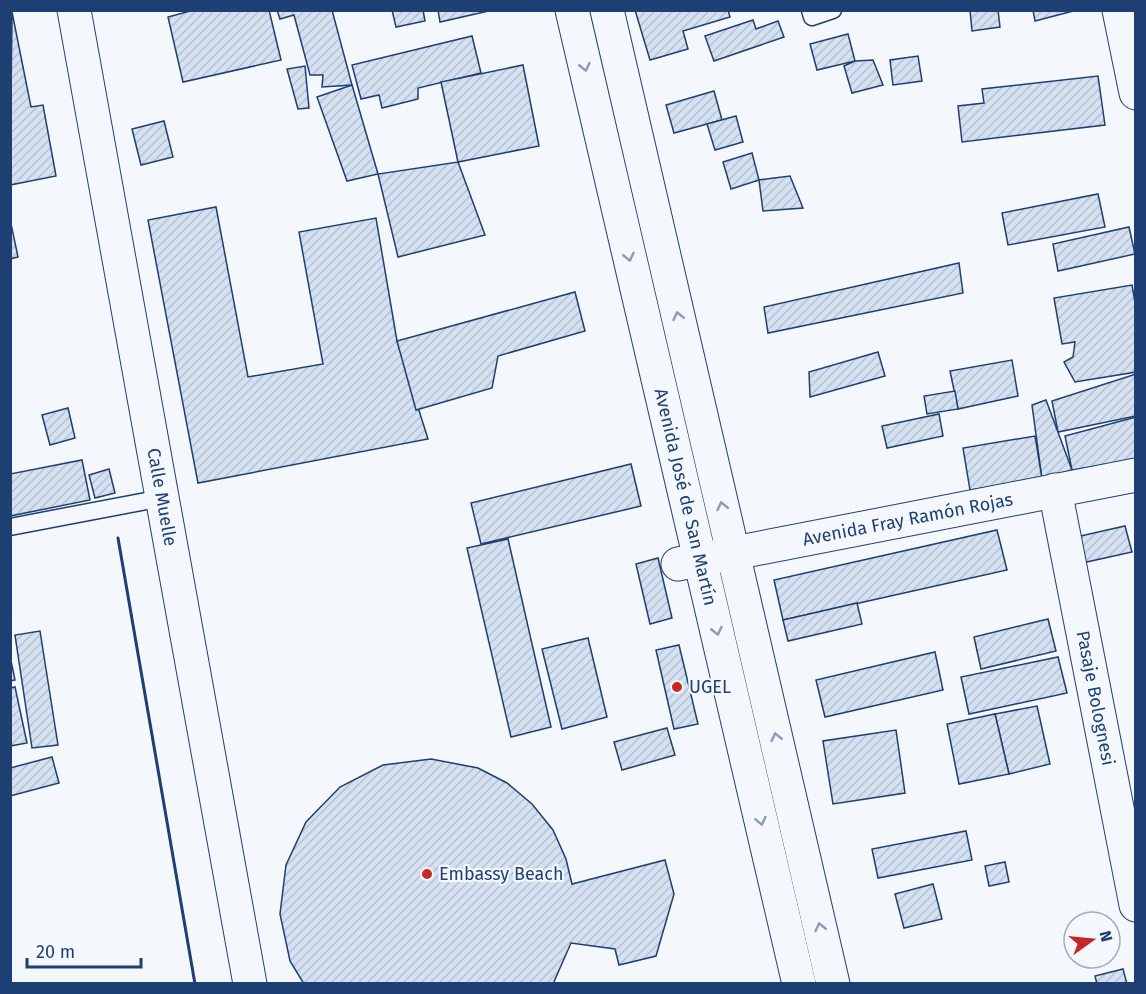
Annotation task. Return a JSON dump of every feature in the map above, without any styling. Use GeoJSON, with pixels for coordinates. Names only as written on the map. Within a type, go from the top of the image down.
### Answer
{"type":"FeatureCollection","features":[{"type":"Feature","properties":{"kind":"main road","name":"Calle Muelle"},"geometry":{"type":"LineString","coordinates":[[74,10],[250,984]]}},
{"type":"Feature","properties":{"kind":"main road","name":"Avenida José de San Martín"},"geometry":{"type":"LineString","coordinates":[[572,10],[689,562],[799,984]]}},
{"type":"Feature","properties":{"kind":"main road","name":"Avenida José de San Martín"},"geometry":{"type":"LineString","coordinates":[[607,10],[833,984]]}},
{"type":"Feature","properties":{"kind":"main road"},"geometry":{"type":"LineString","coordinates":[[1119,10],[1136,93]]}},
{"type":"Feature","properties":{"kind":"main road","name":"Avenida Fray Ramón Rojas"},"geometry":{"type":"LineString","coordinates":[[689,562],[1136,475]]}},
{"type":"Feature","properties":{"kind":"main road","name":"Pasaje Bolognesi"},"geometry":{"type":"LineString","coordinates":[[1055,490],[1136,905]]}},
{"type":"Feature","properties":{"kind":"lane"},"geometry":{"type":"LineString","coordinates":[[810,10],[812,17],[833,10]]}},
{"type":"Feature","properties":{"kind":"lane"},"geometry":{"type":"LineString","coordinates":[[10,527],[162,498]]}},
{"type":"Feature","properties":{"kind":"building"},"geometry":{"type":"Polygon","coordinates":[[[194,10],[269,10],[281,60],[183,82],[168,17],[194,10]]]}},
{"type":"Feature","properties":{"kind":"building"},"geometry":{"type":"Polygon","coordinates":[[[277,10],[332,10],[352,85],[322,87],[323,75],[310,75],[294,15],[280,19],[277,10]]]}},
{"type":"Feature","properties":{"kind":"building"},"geometry":{"type":"Polygon","coordinates":[[[392,10],[423,10],[425,21],[396,27],[392,10]]]}},
{"type":"Feature","properties":{"kind":"building"},"geometry":{"type":"Polygon","coordinates":[[[438,10],[493,10],[440,22],[438,10]]]}},
{"type":"Feature","properties":{"kind":"building"},"geometry":{"type":"Polygon","coordinates":[[[635,10],[728,10],[730,17],[683,31],[688,49],[650,60],[635,10]]]}},
{"type":"Feature","properties":{"kind":"building"},"geometry":{"type":"Polygon","coordinates":[[[970,10],[998,10],[1000,27],[972,31],[970,10]]]}},
{"type":"Feature","properties":{"kind":"building"},"geometry":{"type":"Polygon","coordinates":[[[1033,10],[1077,10],[1035,21],[1033,10]]]}},
{"type":"Feature","properties":{"kind":"building"},"geometry":{"type":"Polygon","coordinates":[[[12,12],[31,107],[43,105],[56,176],[10,185],[12,12]]]}},
{"type":"Feature","properties":{"kind":"building"},"geometry":{"type":"Polygon","coordinates":[[[753,20],[756,29],[778,21],[784,37],[714,61],[705,36],[753,20]]]}},
{"type":"Feature","properties":{"kind":"building"},"geometry":{"type":"Polygon","coordinates":[[[848,34],[855,61],[817,70],[810,44],[848,34]]]}},
{"type":"Feature","properties":{"kind":"building"},"geometry":{"type":"Polygon","coordinates":[[[472,36],[481,73],[418,88],[418,99],[382,108],[379,95],[361,99],[352,65],[472,36]]]}},
{"type":"Feature","properties":{"kind":"building"},"geometry":{"type":"Polygon","coordinates":[[[918,56],[922,81],[893,85],[890,60],[918,56]]]}},
{"type":"Feature","properties":{"kind":"building"},"geometry":{"type":"Polygon","coordinates":[[[873,60],[883,85],[852,93],[844,66],[855,61],[873,60]]]}},
{"type":"Feature","properties":{"kind":"building"},"geometry":{"type":"Polygon","coordinates":[[[523,65],[539,146],[458,162],[441,82],[523,65]]]}},
{"type":"Feature","properties":{"kind":"building"},"geometry":{"type":"Polygon","coordinates":[[[305,66],[309,108],[298,109],[287,69],[305,66]]]}},
{"type":"Feature","properties":{"kind":"building"},"geometry":{"type":"Polygon","coordinates":[[[1098,76],[1105,125],[962,142],[958,106],[984,103],[982,89],[1098,76]]]}},
{"type":"Feature","properties":{"kind":"building"},"geometry":{"type":"Polygon","coordinates":[[[352,85],[378,174],[347,181],[317,97],[352,85]]]}},
{"type":"Feature","properties":{"kind":"building"},"geometry":{"type":"Polygon","coordinates":[[[714,91],[722,120],[674,133],[666,105],[714,91]]]}},
{"type":"Feature","properties":{"kind":"building"},"geometry":{"type":"Polygon","coordinates":[[[736,116],[743,142],[715,150],[707,124],[736,116]]]}},
{"type":"Feature","properties":{"kind":"building"},"geometry":{"type":"Polygon","coordinates":[[[164,121],[173,157],[141,165],[132,129],[164,121]]]}},
{"type":"Feature","properties":{"kind":"building"},"geometry":{"type":"Polygon","coordinates":[[[752,153],[759,180],[731,189],[723,162],[752,153]]]}},
{"type":"Feature","properties":{"kind":"building"},"geometry":{"type":"Polygon","coordinates":[[[458,162],[485,235],[398,257],[378,174],[458,162]]]}},
{"type":"Feature","properties":{"kind":"building"},"geometry":{"type":"Polygon","coordinates":[[[790,176],[803,208],[763,211],[759,180],[790,176]]]}},
{"type":"Feature","properties":{"kind":"building"},"geometry":{"type":"Polygon","coordinates":[[[1098,194],[1105,227],[1008,245],[1002,213],[1098,194]]]}},
{"type":"Feature","properties":{"kind":"building"},"geometry":{"type":"Polygon","coordinates":[[[216,207],[248,377],[323,364],[299,232],[376,218],[397,341],[428,439],[198,483],[148,220],[216,207]]]}},
{"type":"Feature","properties":{"kind":"building"},"geometry":{"type":"Polygon","coordinates":[[[10,219],[18,257],[10,259],[10,219]]]}},
{"type":"Feature","properties":{"kind":"building"},"geometry":{"type":"Polygon","coordinates":[[[1129,227],[1135,254],[1058,271],[1053,244],[1129,227]]]}},
{"type":"Feature","properties":{"kind":"building"},"geometry":{"type":"Polygon","coordinates":[[[959,263],[963,293],[768,333],[764,307],[959,263]]]}},
{"type":"Feature","properties":{"kind":"building"},"geometry":{"type":"Polygon","coordinates":[[[1132,285],[1136,308],[1136,372],[1075,382],[1064,362],[1073,357],[1075,342],[1062,344],[1054,298],[1132,285]]]}},
{"type":"Feature","properties":{"kind":"building"},"geometry":{"type":"Polygon","coordinates":[[[575,292],[585,331],[498,356],[492,388],[416,410],[397,341],[575,292]]]}},
{"type":"Feature","properties":{"kind":"building"},"geometry":{"type":"Polygon","coordinates":[[[878,352],[885,376],[810,397],[809,372],[878,352]]]}},
{"type":"Feature","properties":{"kind":"building"},"geometry":{"type":"Polygon","coordinates":[[[1012,360],[1018,396],[958,409],[950,371],[1012,360]]]}},
{"type":"Feature","properties":{"kind":"building"},"geometry":{"type":"Polygon","coordinates":[[[1136,374],[1136,416],[1058,432],[1052,401],[1136,374]]]}},
{"type":"Feature","properties":{"kind":"building"},"geometry":{"type":"Polygon","coordinates":[[[955,391],[958,409],[927,414],[924,396],[955,391]]]}},
{"type":"Feature","properties":{"kind":"building"},"geometry":{"type":"Polygon","coordinates":[[[1046,400],[1072,470],[1042,479],[1032,405],[1046,400]]]}},
{"type":"Feature","properties":{"kind":"building"},"geometry":{"type":"Polygon","coordinates":[[[68,408],[75,438],[50,445],[42,415],[68,408]]]}},
{"type":"Feature","properties":{"kind":"building"},"geometry":{"type":"Polygon","coordinates":[[[939,414],[943,436],[887,448],[882,426],[939,414]]]}},
{"type":"Feature","properties":{"kind":"building"},"geometry":{"type":"Polygon","coordinates":[[[1136,417],[1136,460],[1072,470],[1065,436],[1136,417]]]}},
{"type":"Feature","properties":{"kind":"building"},"geometry":{"type":"Polygon","coordinates":[[[1035,436],[1042,479],[970,490],[963,448],[1035,436]]]}},
{"type":"Feature","properties":{"kind":"building"},"geometry":{"type":"Polygon","coordinates":[[[82,460],[90,500],[10,516],[10,474],[82,460]]]}},
{"type":"Feature","properties":{"kind":"building"},"geometry":{"type":"Polygon","coordinates":[[[631,464],[641,506],[481,544],[471,503],[631,464]]]}},
{"type":"Feature","properties":{"kind":"building"},"geometry":{"type":"Polygon","coordinates":[[[109,469],[115,493],[95,498],[89,475],[109,469]]]}},
{"type":"Feature","properties":{"kind":"building"},"geometry":{"type":"Polygon","coordinates":[[[1125,526],[1132,552],[1082,563],[1076,537],[1125,526]]]}},
{"type":"Feature","properties":{"kind":"building"},"geometry":{"type":"Polygon","coordinates":[[[997,530],[1007,570],[783,620],[774,580],[997,530]]]}},
{"type":"Feature","properties":{"kind":"building"},"geometry":{"type":"Polygon","coordinates":[[[508,539],[551,727],[511,737],[467,548],[508,539]]]}},
{"type":"Feature","properties":{"kind":"building"},"geometry":{"type":"Polygon","coordinates":[[[658,558],[672,618],[650,624],[636,564],[658,558]]]}},
{"type":"Feature","properties":{"kind":"building"},"geometry":{"type":"Polygon","coordinates":[[[857,603],[862,624],[788,641],[783,620],[857,603]]]}},
{"type":"Feature","properties":{"kind":"building"},"geometry":{"type":"Polygon","coordinates":[[[1048,619],[1056,651],[981,669],[974,637],[1048,619]]]}},
{"type":"Feature","properties":{"kind":"building"},"geometry":{"type":"Polygon","coordinates":[[[40,631],[58,745],[32,748],[15,635],[40,631]]]}},
{"type":"Feature","properties":{"kind":"building"},"geometry":{"type":"Polygon","coordinates":[[[588,638],[607,717],[562,729],[542,649],[588,638]]]}},
{"type":"Feature","properties":{"kind":"building","name":"UGEL"},"geometry":{"type":"Polygon","coordinates":[[[679,645],[698,724],[674,729],[656,650],[679,645]]]}},
{"type":"Feature","properties":{"kind":"building"},"geometry":{"type":"Polygon","coordinates":[[[935,652],[943,690],[825,717],[816,680],[935,652]]]}},
{"type":"Feature","properties":{"kind":"building"},"geometry":{"type":"Polygon","coordinates":[[[10,656],[15,680],[10,681],[10,656]]]}},
{"type":"Feature","properties":{"kind":"building"},"geometry":{"type":"Polygon","coordinates":[[[1058,657],[1067,693],[969,714],[961,677],[1058,657]]]}},
{"type":"Feature","properties":{"kind":"building"},"geometry":{"type":"Polygon","coordinates":[[[15,687],[27,743],[10,746],[10,688],[15,687]]]}},
{"type":"Feature","properties":{"kind":"building"},"geometry":{"type":"Polygon","coordinates":[[[1037,706],[1050,764],[1009,774],[995,714],[1037,706]]]}},
{"type":"Feature","properties":{"kind":"building"},"geometry":{"type":"Polygon","coordinates":[[[995,714],[1009,774],[959,784],[947,724],[995,714]]]}},
{"type":"Feature","properties":{"kind":"building"},"geometry":{"type":"Polygon","coordinates":[[[667,728],[675,755],[622,770],[614,742],[667,728]]]}},
{"type":"Feature","properties":{"kind":"building"},"geometry":{"type":"Polygon","coordinates":[[[896,730],[905,793],[833,804],[823,741],[896,730]]]}},
{"type":"Feature","properties":{"kind":"building"},"geometry":{"type":"Polygon","coordinates":[[[52,757],[59,783],[10,796],[10,768],[52,757]]]}},
{"type":"Feature","properties":{"kind":"building","name":"Embassy Beach"},"geometry":{"type":"Polygon","coordinates":[[[431,759],[478,768],[507,783],[532,804],[553,830],[566,859],[572,884],[665,860],[674,894],[656,956],[619,965],[615,949],[571,943],[553,984],[304,984],[290,961],[280,914],[286,865],[306,822],[340,787],[383,765],[431,759]]]}},
{"type":"Feature","properties":{"kind":"building"},"geometry":{"type":"Polygon","coordinates":[[[966,831],[972,860],[878,878],[872,849],[966,831]]]}},
{"type":"Feature","properties":{"kind":"building"},"geometry":{"type":"Polygon","coordinates":[[[1005,862],[1009,882],[989,886],[985,866],[1005,862]]]}},
{"type":"Feature","properties":{"kind":"building"},"geometry":{"type":"Polygon","coordinates":[[[933,884],[942,919],[904,928],[895,894],[933,884]]]}},
{"type":"Feature","properties":{"kind":"building"},"geometry":{"type":"Polygon","coordinates":[[[1122,969],[1127,984],[1097,984],[1095,976],[1122,969]]]}},
{"type":"Feature","properties":{"kind":"wall"},"geometry":{"type":"LineString","coordinates":[[118,538],[195,984]]}},
{"type":"Feature","properties":{"kind":"place","name":"UGEL"},"geometry":{"type":"Point","coordinates":[677,687]}},
{"type":"Feature","properties":{"kind":"place","name":"Embassy Beach"},"geometry":{"type":"Point","coordinates":[427,874]}}]}
